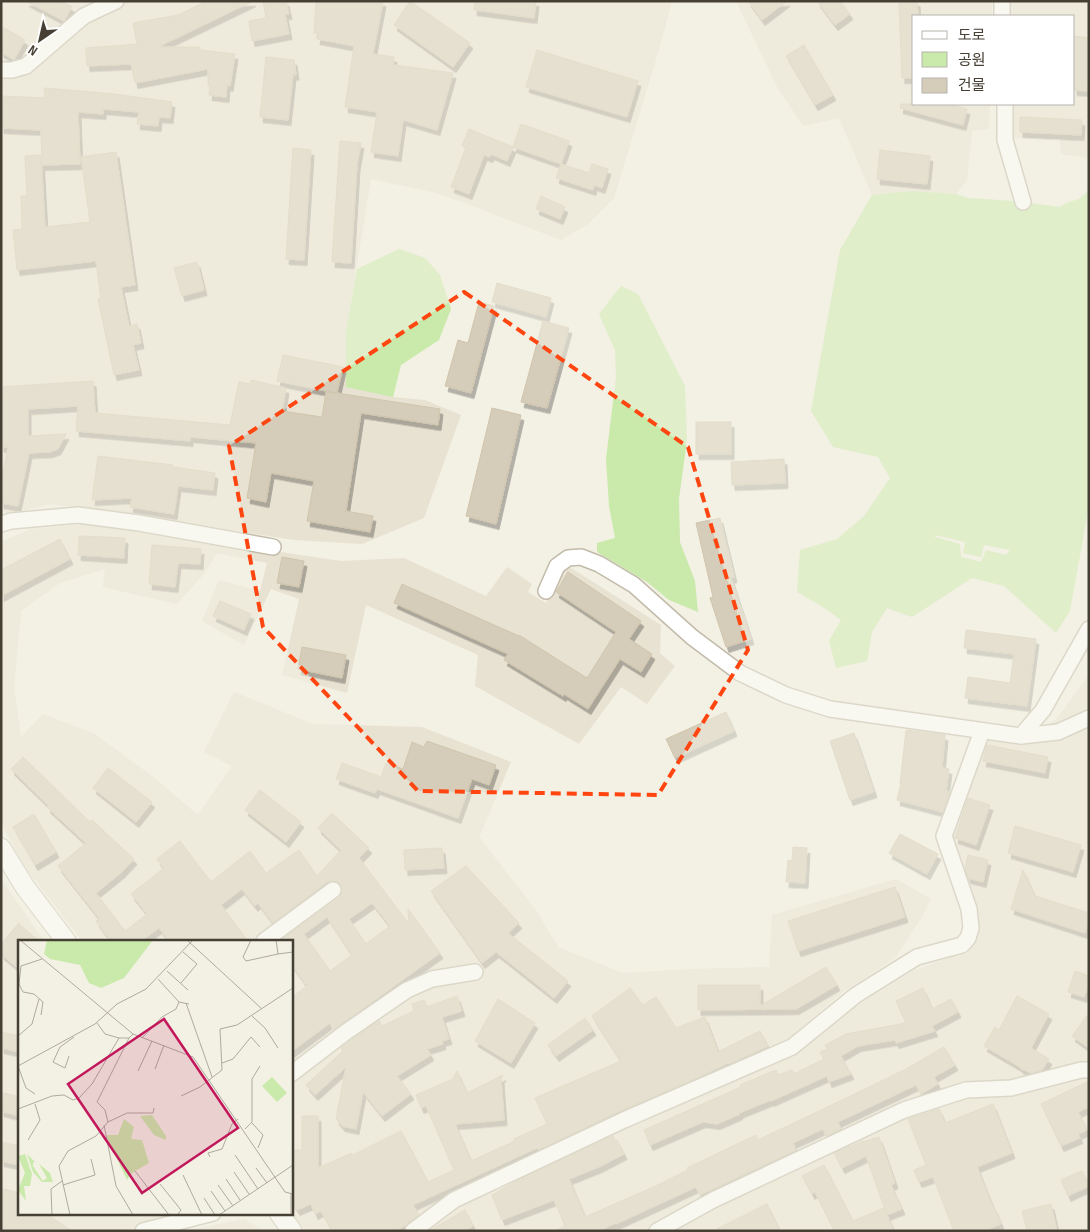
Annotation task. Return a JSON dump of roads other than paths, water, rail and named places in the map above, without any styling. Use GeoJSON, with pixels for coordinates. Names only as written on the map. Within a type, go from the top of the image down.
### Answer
{"type":"FeatureCollection","features":[{"type":"Feature","properties":{"kind":"street"},"geometry":{"type":"LineString","coordinates":[[1,70],[12,70],[26,66],[84,16],[116,1]]}},
{"type":"Feature","properties":{"kind":"street"},"geometry":{"type":"LineString","coordinates":[[1002,1],[1002,15]]}},
{"type":"Feature","properties":{"kind":"street"},"geometry":{"type":"LineString","coordinates":[[1004,105],[1005,140],[1023,202]]}},
{"type":"Feature","properties":{"kind":"street"},"geometry":{"type":"LineString","coordinates":[[1,524],[11,521],[78,515],[139,523],[273,547]]}},
{"type":"Feature","properties":{"kind":"street"},"geometry":{"type":"LineString","coordinates":[[546,591],[557,566],[568,558],[581,557],[599,564],[634,585],[692,637],[740,673],[786,696],[830,709],[1021,736],[1058,732],[1089,718]]}},
{"type":"Feature","properties":{"kind":"street"},"geometry":{"type":"LineString","coordinates":[[1021,736],[1043,710],[1089,629]]}},
{"type":"Feature","properties":{"kind":"street"},"geometry":{"type":"LineString","coordinates":[[413,1231],[454,1200],[624,1120],[792,1047],[856,995],[917,957],[962,944],[968,938],[971,928],[968,909],[944,836],[982,731]]}},
{"type":"Feature","properties":{"kind":"street"},"geometry":{"type":"LineString","coordinates":[[1,848],[25,887],[65,940]]}},
{"type":"Feature","properties":{"kind":"street"},"geometry":{"type":"LineString","coordinates":[[265,940],[333,890]]}},
{"type":"Feature","properties":{"kind":"street"},"geometry":{"type":"LineString","coordinates":[[292,1073],[346,1032],[407,990],[432,979],[475,972]]}},
{"type":"Feature","properties":{"kind":"street"},"geometry":{"type":"LineString","coordinates":[[657,1231],[713,1200],[904,1110],[966,1090],[1011,1088],[1081,1070],[1089,1070]]}},
{"type":"Feature","properties":{"kind":"street"},"geometry":{"type":"LineString","coordinates":[[143,1231],[209,1214]]}},
{"type":"Feature","properties":{"kind":"street"},"geometry":{"type":"LineString","coordinates":[[280,1214],[292,1231]]}}]}
